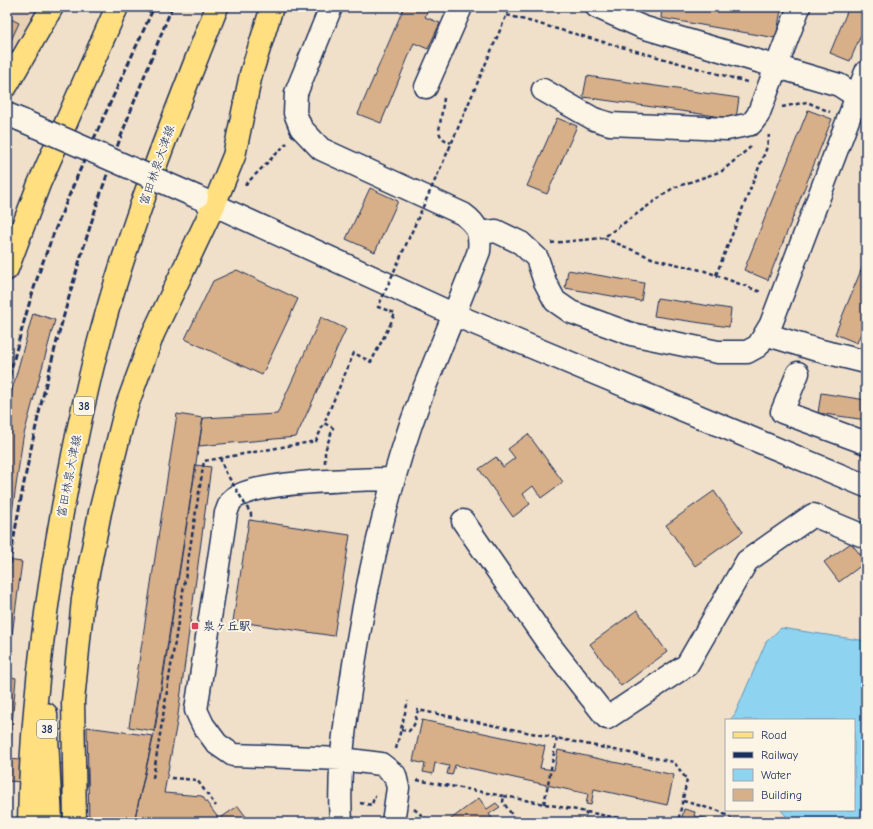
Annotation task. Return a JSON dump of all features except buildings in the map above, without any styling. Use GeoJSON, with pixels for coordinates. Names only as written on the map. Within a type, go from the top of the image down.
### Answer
{"type":"FeatureCollection","features":[{"type":"Feature","properties":{"kind":"main road"},"geometry":{"type":"LineString","coordinates":[[7,85],[52,7]]}},
{"type":"Feature","properties":{"kind":"main road"},"geometry":{"type":"LineString","coordinates":[[7,269],[39,184],[118,7]]}},
{"type":"Feature","properties":{"kind":"main road","name":"富田林泉大津線"},"geometry":{"type":"LineString","coordinates":[[29,822],[33,738],[42,635],[52,566],[74,449],[102,330],[167,132],[217,7]]}},
{"type":"Feature","properties":{"kind":"main road"},"geometry":{"type":"LineString","coordinates":[[74,822],[73,701],[83,599],[100,512],[126,408],[153,334],[206,201],[234,156],[251,74],[272,7]]}},
{"type":"Feature","properties":{"kind":"main road"},"geometry":{"type":"LineString","coordinates":[[7,239],[64,129]]}},
{"type":"Feature","properties":{"kind":"main road","name":"38"},"geometry":{"type":"LineString","coordinates":[[42,635],[51,822]]}},
{"type":"Feature","properties":{"kind":"street"},"geometry":{"type":"LineString","coordinates":[[331,7],[296,93],[295,113],[301,128],[321,149],[462,214],[470,219],[480,233],[480,251],[420,400],[393,479],[357,644],[342,759],[341,822]]}},
{"type":"Feature","properties":{"kind":"street"},"geometry":{"type":"LineString","coordinates":[[426,87],[461,7]]}},
{"type":"Feature","properties":{"kind":"street"},"geometry":{"type":"LineString","coordinates":[[597,7],[629,14],[642,27],[839,85],[861,102]]}},
{"type":"Feature","properties":{"kind":"street"},"geometry":{"type":"LineString","coordinates":[[543,90],[594,119],[610,124],[727,129],[751,124],[758,115],[799,7]]}},
{"type":"Feature","properties":{"kind":"street"},"geometry":{"type":"LineString","coordinates":[[480,233],[496,231],[521,243],[537,258],[545,282],[555,301],[571,312],[631,334],[718,352],[747,352],[758,346],[765,334],[780,299],[848,120],[861,102],[866,72]]}},
{"type":"Feature","properties":{"kind":"street"},"geometry":{"type":"LineString","coordinates":[[14,117],[206,201],[454,315],[866,486]]}},
{"type":"Feature","properties":{"kind":"street"},"geometry":{"type":"LineString","coordinates":[[765,334],[817,350],[866,360]]}},
{"type":"Feature","properties":{"kind":"street"},"geometry":{"type":"LineString","coordinates":[[798,373],[782,412],[866,443]]}},
{"type":"Feature","properties":{"kind":"street"},"geometry":{"type":"LineString","coordinates":[[393,479],[349,480],[268,487],[244,492],[231,500],[226,513],[196,710],[217,744],[233,754],[342,759],[382,764],[395,775],[398,788],[393,822]]}},
{"type":"Feature","properties":{"kind":"street"},"geometry":{"type":"LineString","coordinates":[[463,521],[548,643],[607,718],[687,665],[747,561],[813,515],[866,537]]}},
{"type":"Feature","properties":{"kind":"path"},"geometry":{"type":"LineString","coordinates":[[154,778],[204,461],[316,441],[354,353],[371,362],[395,313],[378,307],[449,149],[510,7]]}},
{"type":"Feature","properties":{"kind":"path"},"geometry":{"type":"LineString","coordinates":[[507,15],[747,82],[754,98],[778,107],[806,102],[848,120]]}},
{"type":"Feature","properties":{"kind":"path"},"geometry":{"type":"LineString","coordinates":[[426,87],[443,93],[444,96],[439,135],[451,143]]}},
{"type":"Feature","properties":{"kind":"path"},"geometry":{"type":"LineString","coordinates":[[716,275],[767,147],[769,131],[763,136]]}},
{"type":"Feature","properties":{"kind":"path"},"geometry":{"type":"LineString","coordinates":[[603,238],[673,188],[722,171],[757,141]]}},
{"type":"Feature","properties":{"kind":"path"},"geometry":{"type":"LineString","coordinates":[[241,188],[287,142]]}},
{"type":"Feature","properties":{"kind":"path"},"geometry":{"type":"LineString","coordinates":[[546,244],[603,238],[654,259],[716,275],[780,299]]}},
{"type":"Feature","properties":{"kind":"path"},"geometry":{"type":"LineString","coordinates":[[324,423],[333,428],[325,451]]}},
{"type":"Feature","properties":{"kind":"path"},"geometry":{"type":"LineString","coordinates":[[220,458],[251,514],[252,520]]}},
{"type":"Feature","properties":{"kind":"path"},"geometry":{"type":"LineString","coordinates":[[389,748],[396,749],[408,701]]}},
{"type":"Feature","properties":{"kind":"path"},"geometry":{"type":"LineString","coordinates":[[401,730],[409,731],[414,726],[418,710],[674,762],[687,780],[678,822]]}},
{"type":"Feature","properties":{"kind":"path"},"geometry":{"type":"LineString","coordinates":[[544,804],[557,738]]}},
{"type":"Feature","properties":{"kind":"path"},"geometry":{"type":"LineString","coordinates":[[171,778],[197,780],[216,806]]}},
{"type":"Feature","properties":{"kind":"path"},"geometry":{"type":"LineString","coordinates":[[415,780],[638,822]]}},
{"type":"Feature","properties":{"kind":"path"},"geometry":{"type":"LineString","coordinates":[[504,796],[503,802],[517,822]]}},
{"type":"Feature","properties":{"kind":"path"},"geometry":{"type":"LineString","coordinates":[[358,803],[372,805],[374,797],[378,798]]}},
{"type":"Feature","properties":{"kind":"path"},"geometry":{"type":"LineString","coordinates":[[683,801],[718,811],[738,822]]}},
{"type":"Feature","properties":{"kind":"path"},"geometry":{"type":"LineString","coordinates":[[410,805],[430,822]]}},
{"type":"Feature","properties":{"kind":"path"},"geometry":{"type":"LineString","coordinates":[[585,822],[586,812]]}},
{"type":"Feature","properties":{"kind":"shaded area"},"geometry":{"type":"Polygon","coordinates":[[[7,7],[38,7],[7,62],[7,7]]]}},
{"type":"Feature","properties":{"kind":"water"},"geometry":{"type":"Polygon","coordinates":[[[781,628],[866,641],[866,822],[791,822],[782,811],[855,811],[855,719],[731,719],[735,714],[766,642],[781,628]]]}},
{"type":"Feature","properties":{"kind":"railway"},"geometry":{"type":"LineString","coordinates":[[7,385],[35,284],[59,220],[154,7]]}},
{"type":"Feature","properties":{"kind":"railway"},"geometry":{"type":"LineString","coordinates":[[7,582],[14,535],[32,442],[80,259],[112,162],[172,7]]}},
{"type":"Feature","properties":{"kind":"place","name":"泉ヶ丘駅"},"geometry":{"type":"Point","coordinates":[195,626]}}]}
